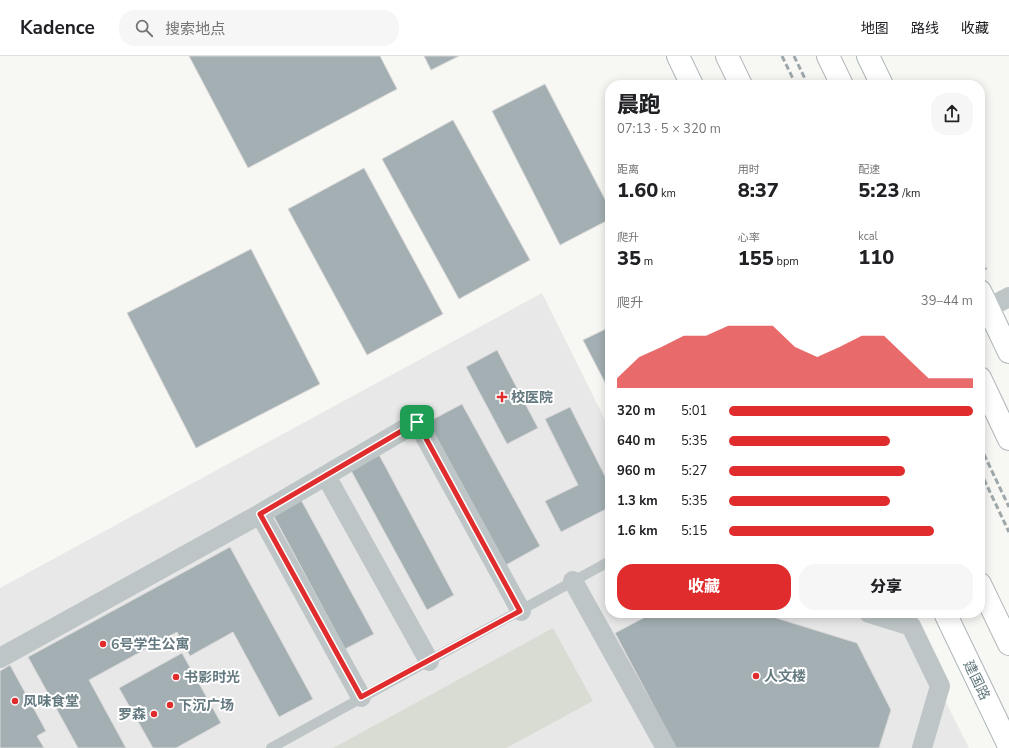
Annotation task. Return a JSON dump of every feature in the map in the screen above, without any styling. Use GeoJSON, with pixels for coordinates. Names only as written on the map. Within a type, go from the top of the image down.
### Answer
{"type":"FeatureCollection","features":[{"type":"Feature","properties":{"kind":"main road"},"geometry":{"type":"LineString","coordinates":[[678,56],[690,80]]}},
{"type":"Feature","properties":{"kind":"main road"},"geometry":{"type":"LineString","coordinates":[[727,56],[738,80]]}},
{"type":"Feature","properties":{"kind":"main road"},"geometry":{"type":"LineString","coordinates":[[828,56],[840,80]]}},
{"type":"Feature","properties":{"kind":"main road"},"geometry":{"type":"LineString","coordinates":[[868,56],[880,80]]}},
{"type":"Feature","properties":{"kind":"main road"},"geometry":{"type":"LineString","coordinates":[[985,301],[1009,352]]}},
{"type":"Feature","properties":{"kind":"main road"},"geometry":{"type":"LineString","coordinates":[[985,389],[1009,439]]}},
{"type":"Feature","properties":{"kind":"main road"},"geometry":{"type":"LineString","coordinates":[[985,594],[1009,644]]}},
{"type":"Feature","properties":{"kind":"main road","name":"建国路"},"geometry":{"type":"LineString","coordinates":[[947,618],[1009,746]]}},
{"type":"Feature","properties":{"kind":"street"},"geometry":{"type":"LineString","coordinates":[[985,299],[1009,297]]}},
{"type":"Feature","properties":{"kind":"street"},"geometry":{"type":"LineString","coordinates":[[0,658],[260,514],[417,422],[520,611]]}},
{"type":"Feature","properties":{"kind":"street"},"geometry":{"type":"LineString","coordinates":[[326,476],[429,661]]}},
{"type":"Feature","properties":{"kind":"street"},"geometry":{"type":"LineString","coordinates":[[260,514],[361,697]]}},
{"type":"Feature","properties":{"kind":"street"},"geometry":{"type":"LineString","coordinates":[[573,581],[666,748]]}},
{"type":"Feature","properties":{"kind":"street"},"geometry":{"type":"LineString","coordinates":[[885,618],[911,626],[940,686],[922,748]]}},
{"type":"Feature","properties":{"kind":"lane"},"geometry":{"type":"LineString","coordinates":[[271,748],[605,564]]}},
{"type":"Feature","properties":{"kind":"path"},"geometry":{"type":"LineString","coordinates":[[985,267],[987,271]]}},
{"type":"Feature","properties":{"kind":"shaded area"},"geometry":{"type":"Polygon","coordinates":[[[542,293],[605,420],[605,618],[904,618],[969,748],[0,748],[0,588],[542,293]]]}},
{"type":"Feature","properties":{"kind":"shaded area"},"geometry":{"type":"Polygon","coordinates":[[[553,628],[593,701],[506,748],[333,748],[553,628]]]}},
{"type":"Feature","properties":{"kind":"building"},"geometry":{"type":"Polygon","coordinates":[[[189,56],[380,56],[397,89],[248,168],[189,56]]]}},
{"type":"Feature","properties":{"kind":"building"},"geometry":{"type":"Polygon","coordinates":[[[424,56],[459,56],[431,70],[424,56]]]}},
{"type":"Feature","properties":{"kind":"building"},"geometry":{"type":"Polygon","coordinates":[[[545,84],[605,199],[605,222],[560,245],[492,111],[545,84]]]}},
{"type":"Feature","properties":{"kind":"building"},"geometry":{"type":"Polygon","coordinates":[[[453,120],[530,260],[459,299],[382,159],[453,120]]]}},
{"type":"Feature","properties":{"kind":"building"},"geometry":{"type":"Polygon","coordinates":[[[364,168],[443,314],[367,355],[288,209],[364,168]]]}},
{"type":"Feature","properties":{"kind":"building"},"geometry":{"type":"Polygon","coordinates":[[[251,249],[320,384],[196,448],[127,313],[251,249]]]}},
{"type":"Feature","properties":{"kind":"building"},"geometry":{"type":"Polygon","coordinates":[[[605,329],[605,382],[583,340],[605,329]]]}},
{"type":"Feature","properties":{"kind":"building","name":"校医院"},"geometry":{"type":"Polygon","coordinates":[[[497,350],[538,428],[507,444],[466,367],[497,350]]]}},
{"type":"Feature","properties":{"kind":"building"},"geometry":{"type":"Polygon","coordinates":[[[462,404],[540,546],[506,565],[428,422],[462,404]]]}},
{"type":"Feature","properties":{"kind":"building"},"geometry":{"type":"Polygon","coordinates":[[[570,407],[605,476],[605,510],[561,532],[545,501],[578,485],[545,419],[570,407]]]}},
{"type":"Feature","properties":{"kind":"building"},"geometry":{"type":"Polygon","coordinates":[[[376,449],[454,595],[427,610],[348,465],[376,449]]]}},
{"type":"Feature","properties":{"kind":"building"},"geometry":{"type":"Polygon","coordinates":[[[299,496],[374,634],[345,649],[271,511],[299,496]]]}},
{"type":"Feature","properties":{"kind":"building","name":"6号学生公寓"},"geometry":{"type":"Polygon","coordinates":[[[230,547],[313,699],[279,717],[233,632],[190,656],[177,632],[89,680],[126,748],[78,748],[28,657],[230,547]]]}},
{"type":"Feature","properties":{"kind":"building","name":"人文楼"},"geometry":{"type":"Polygon","coordinates":[[[644,618],[776,618],[857,643],[891,710],[879,748],[676,748],[615,633],[644,618]]]}},
{"type":"Feature","properties":{"kind":"building","name":"下沉广场"},"geometry":{"type":"Polygon","coordinates":[[[182,653],[221,723],[176,748],[153,748],[119,688],[182,653]]]}},
{"type":"Feature","properties":{"kind":"building","name":"风味食堂"},"geometry":{"type":"Polygon","coordinates":[[[10,665],[46,731],[37,736],[44,748],[0,748],[0,671],[10,665]]]}},
{"type":"Feature","properties":{"kind":"railway"},"geometry":{"type":"LineString","coordinates":[[782,56],[794,80]]}},
{"type":"Feature","properties":{"kind":"railway"},"geometry":{"type":"LineString","coordinates":[[794,56],[806,80]]}},
{"type":"Feature","properties":{"kind":"railway"},"geometry":{"type":"LineString","coordinates":[[985,457],[1009,507]]}},
{"type":"Feature","properties":{"kind":"railway"},"geometry":{"type":"LineString","coordinates":[[985,482],[1009,532]]}},
{"type":"Feature","properties":{"kind":"place","name":"校医院"},"geometry":{"type":"Point","coordinates":[502,397]}},
{"type":"Feature","properties":{"kind":"place","name":"6号学生公寓"},"geometry":{"type":"Point","coordinates":[103,644]}},
{"type":"Feature","properties":{"kind":"place","name":"人文楼"},"geometry":{"type":"Point","coordinates":[756,676]}},
{"type":"Feature","properties":{"kind":"place","name":"书影时光"},"geometry":{"type":"Point","coordinates":[176,677]}},
{"type":"Feature","properties":{"kind":"place","name":"风味食堂"},"geometry":{"type":"Point","coordinates":[15,701]}},
{"type":"Feature","properties":{"kind":"place","name":"下沉广场"},"geometry":{"type":"Point","coordinates":[170,705]}},
{"type":"Feature","properties":{"kind":"place","name":"罗森"},"geometry":{"type":"Point","coordinates":[154,714]}},
{"type":"Feature","properties":{"kind":"route"},"geometry":{"type":"LineString","coordinates":[[417,422],[520,611],[361,697],[260,514],[417,422]]}}]}
